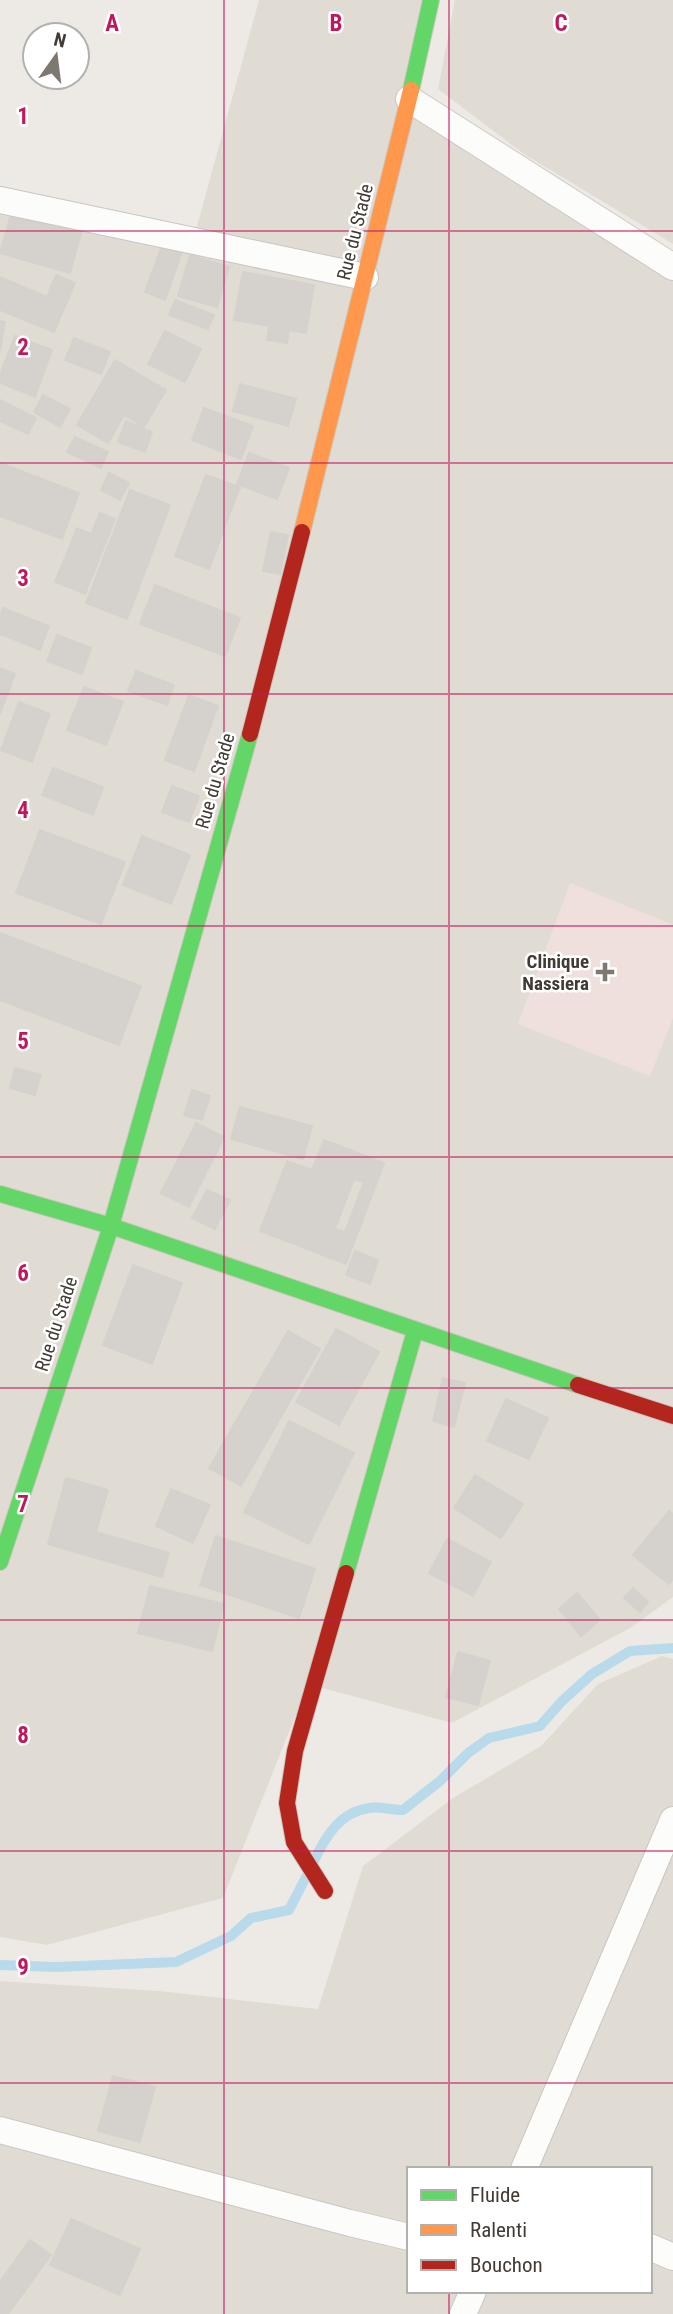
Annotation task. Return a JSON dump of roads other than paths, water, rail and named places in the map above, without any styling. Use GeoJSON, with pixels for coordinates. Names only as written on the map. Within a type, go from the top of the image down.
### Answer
{"type":"FeatureCollection","features":[{"type":"Feature","properties":{"kind":"street","name":"Rue du Stade"},"geometry":{"type":"LineString","coordinates":[[0,1562],[10,1494],[111,1226],[261,696],[409,99],[431,0]]}},
{"type":"Feature","properties":{"kind":"street"},"geometry":{"type":"LineString","coordinates":[[409,99],[673,267]]}},
{"type":"Feature","properties":{"kind":"street"},"geometry":{"type":"LineString","coordinates":[[0,200],[365,277]]}},
{"type":"Feature","properties":{"kind":"street"},"geometry":{"type":"LineString","coordinates":[[0,1194],[111,1226],[415,1331],[673,1416]]}},
{"type":"Feature","properties":{"kind":"street"},"geometry":{"type":"LineString","coordinates":[[325,1891],[294,1842],[287,1803],[295,1751],[415,1331]]}},
{"type":"Feature","properties":{"kind":"street"},"geometry":{"type":"LineString","coordinates":[[525,2167],[673,1820]]}},
{"type":"Feature","properties":{"kind":"street"},"geometry":{"type":"LineString","coordinates":[[0,2130],[407,2237]]}},
{"type":"Feature","properties":{"kind":"street"},"geometry":{"type":"LineString","coordinates":[[652,2248],[673,2257]]}},
{"type":"Feature","properties":{"kind":"street"},"geometry":{"type":"LineString","coordinates":[[463,2314],[471,2293]]}},
{"type":"Feature","properties":{"kind":"waterway"},"geometry":{"type":"LineString","coordinates":[[314,1861],[335,1827],[350,1815],[359,1810],[373,1808],[403,1810],[489,1738],[540,1726],[561,1702],[592,1674],[630,1651],[673,1648]]}},
{"type":"Feature","properties":{"kind":"waterway"},"geometry":{"type":"LineString","coordinates":[[0,1965],[56,1967],[176,1962],[231,1936],[251,1918],[289,1910],[306,1877]]}},
{"type":"Feature","properties":{"kind":"place","name":"Clinique Nassiera"},"geometry":{"type":"Point","coordinates":[605,972]}}]}
